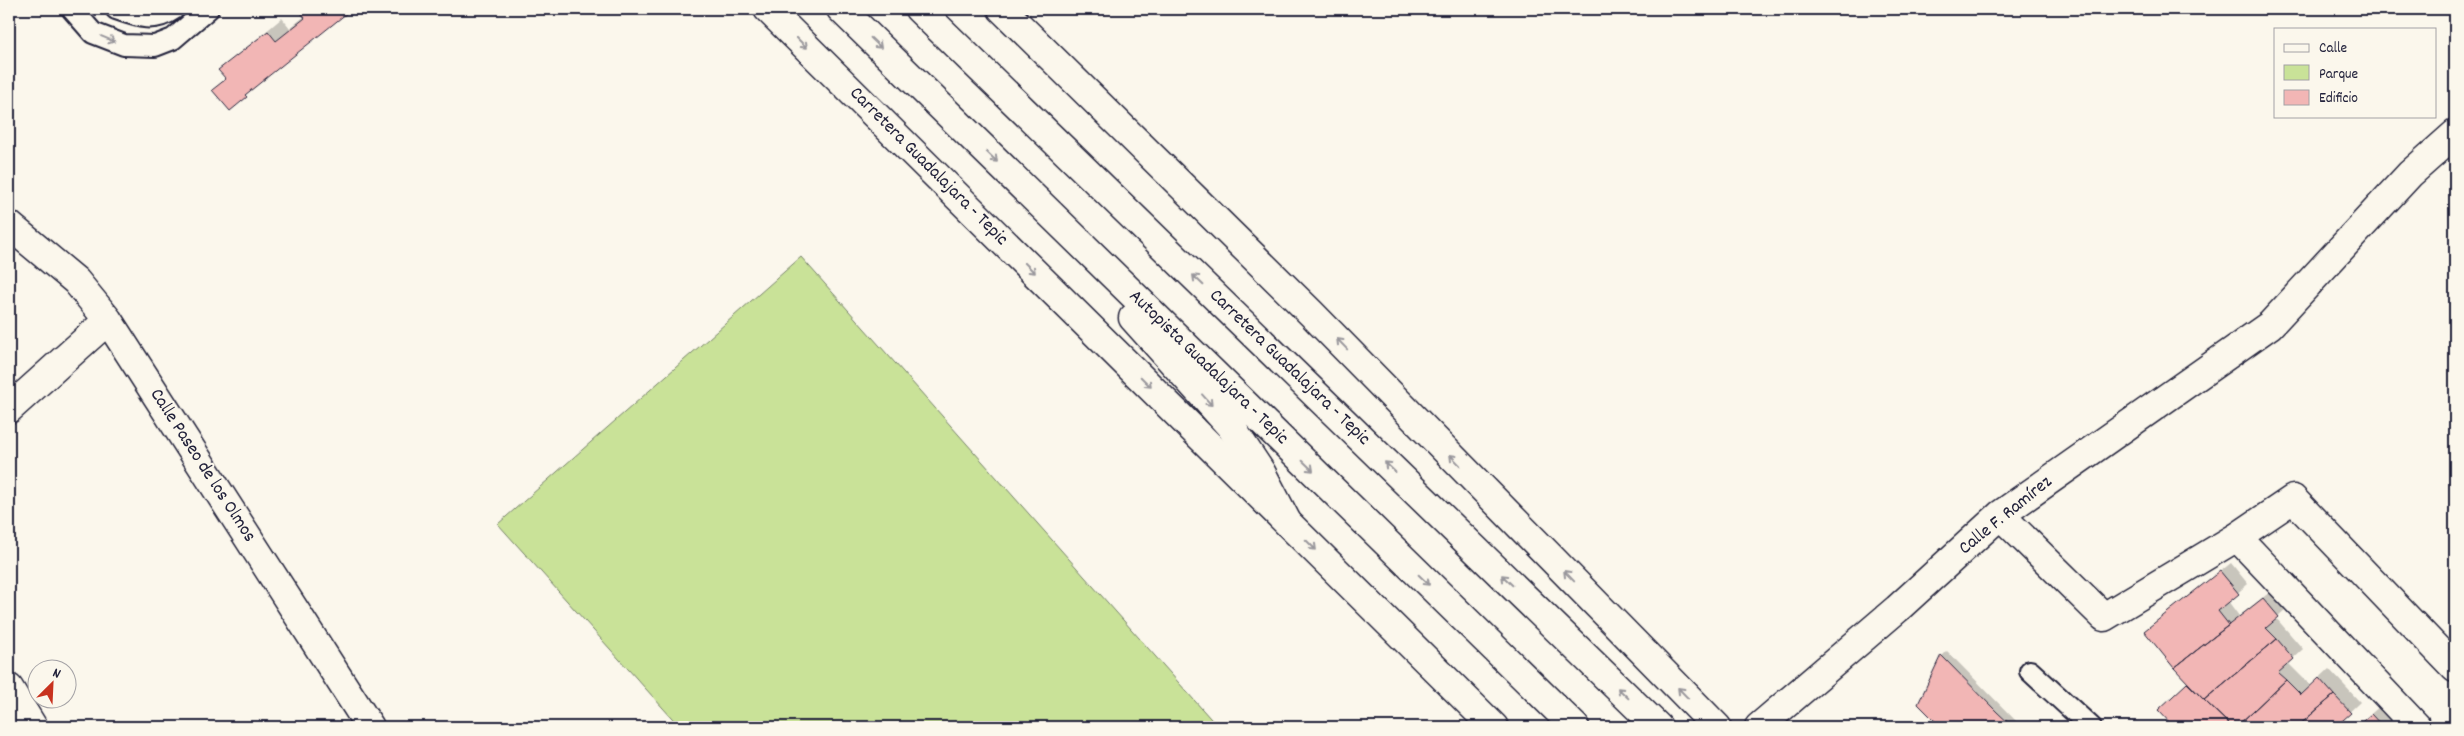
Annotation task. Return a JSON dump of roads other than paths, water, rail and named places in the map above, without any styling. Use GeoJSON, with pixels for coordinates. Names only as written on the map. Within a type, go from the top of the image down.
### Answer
{"type":"FeatureCollection","features":[{"type":"Feature","properties":{"kind":"main road","name":"Carretera Guadalajara - Tepic"},"geometry":{"type":"LineString","coordinates":[[768,9],[1494,727]]}},
{"type":"Feature","properties":{"kind":"main road","name":"Autopista Guadalajara - Tepic"},"geometry":{"type":"LineString","coordinates":[[841,9],[1575,727]]}},
{"type":"Feature","properties":{"kind":"main road","name":"Carretera Guadalajara - Tepic"},"geometry":{"type":"LineString","coordinates":[[920,9],[1658,727]]}},
{"type":"Feature","properties":{"kind":"main road"},"geometry":{"type":"LineString","coordinates":[[1002,9],[1311,313],[1717,727]]}},
{"type":"Feature","properties":{"kind":"main road","name":"Calle F. Ramírez"},"geometry":{"type":"LineString","coordinates":[[1759,727],[1897,609],[2000,516],[2270,325],[2410,174],[2455,134]]}},
{"type":"Feature","properties":{"kind":"main road"},"geometry":{"type":"LineString","coordinates":[[1039,203],[1090,271],[1231,426],[1261,472],[1286,520]]}},
{"type":"Feature","properties":{"kind":"main road","name":"Calle Paseo de los Olmos"},"geometry":{"type":"LineString","coordinates":[[9,225],[76,281],[108,320],[370,727]]}},
{"type":"Feature","properties":{"kind":"main road"},"geometry":{"type":"LineString","coordinates":[[9,409],[108,320]]}},
{"type":"Feature","properties":{"kind":"main road"},"geometry":{"type":"LineString","coordinates":[[2000,516],[2104,617],[2237,537],[2293,499],[2455,668]]}},
{"type":"Feature","properties":{"kind":"main road"},"geometry":{"type":"LineString","coordinates":[[2237,537],[2417,727]]}},
{"type":"Feature","properties":{"kind":"main road"},"geometry":{"type":"LineString","coordinates":[[9,688],[33,727]]}},
{"type":"Feature","properties":{"kind":"lane"},"geometry":{"type":"LineString","coordinates":[[72,9],[93,33],[124,46],[155,46],[174,39],[208,9]]}},
{"type":"Feature","properties":{"kind":"lane"},"geometry":{"type":"LineString","coordinates":[[116,9],[138,17],[162,17],[174,9]]}},
{"type":"Feature","properties":{"kind":"lane"},"geometry":{"type":"LineString","coordinates":[[2030,671],[2091,727]]}}]}
